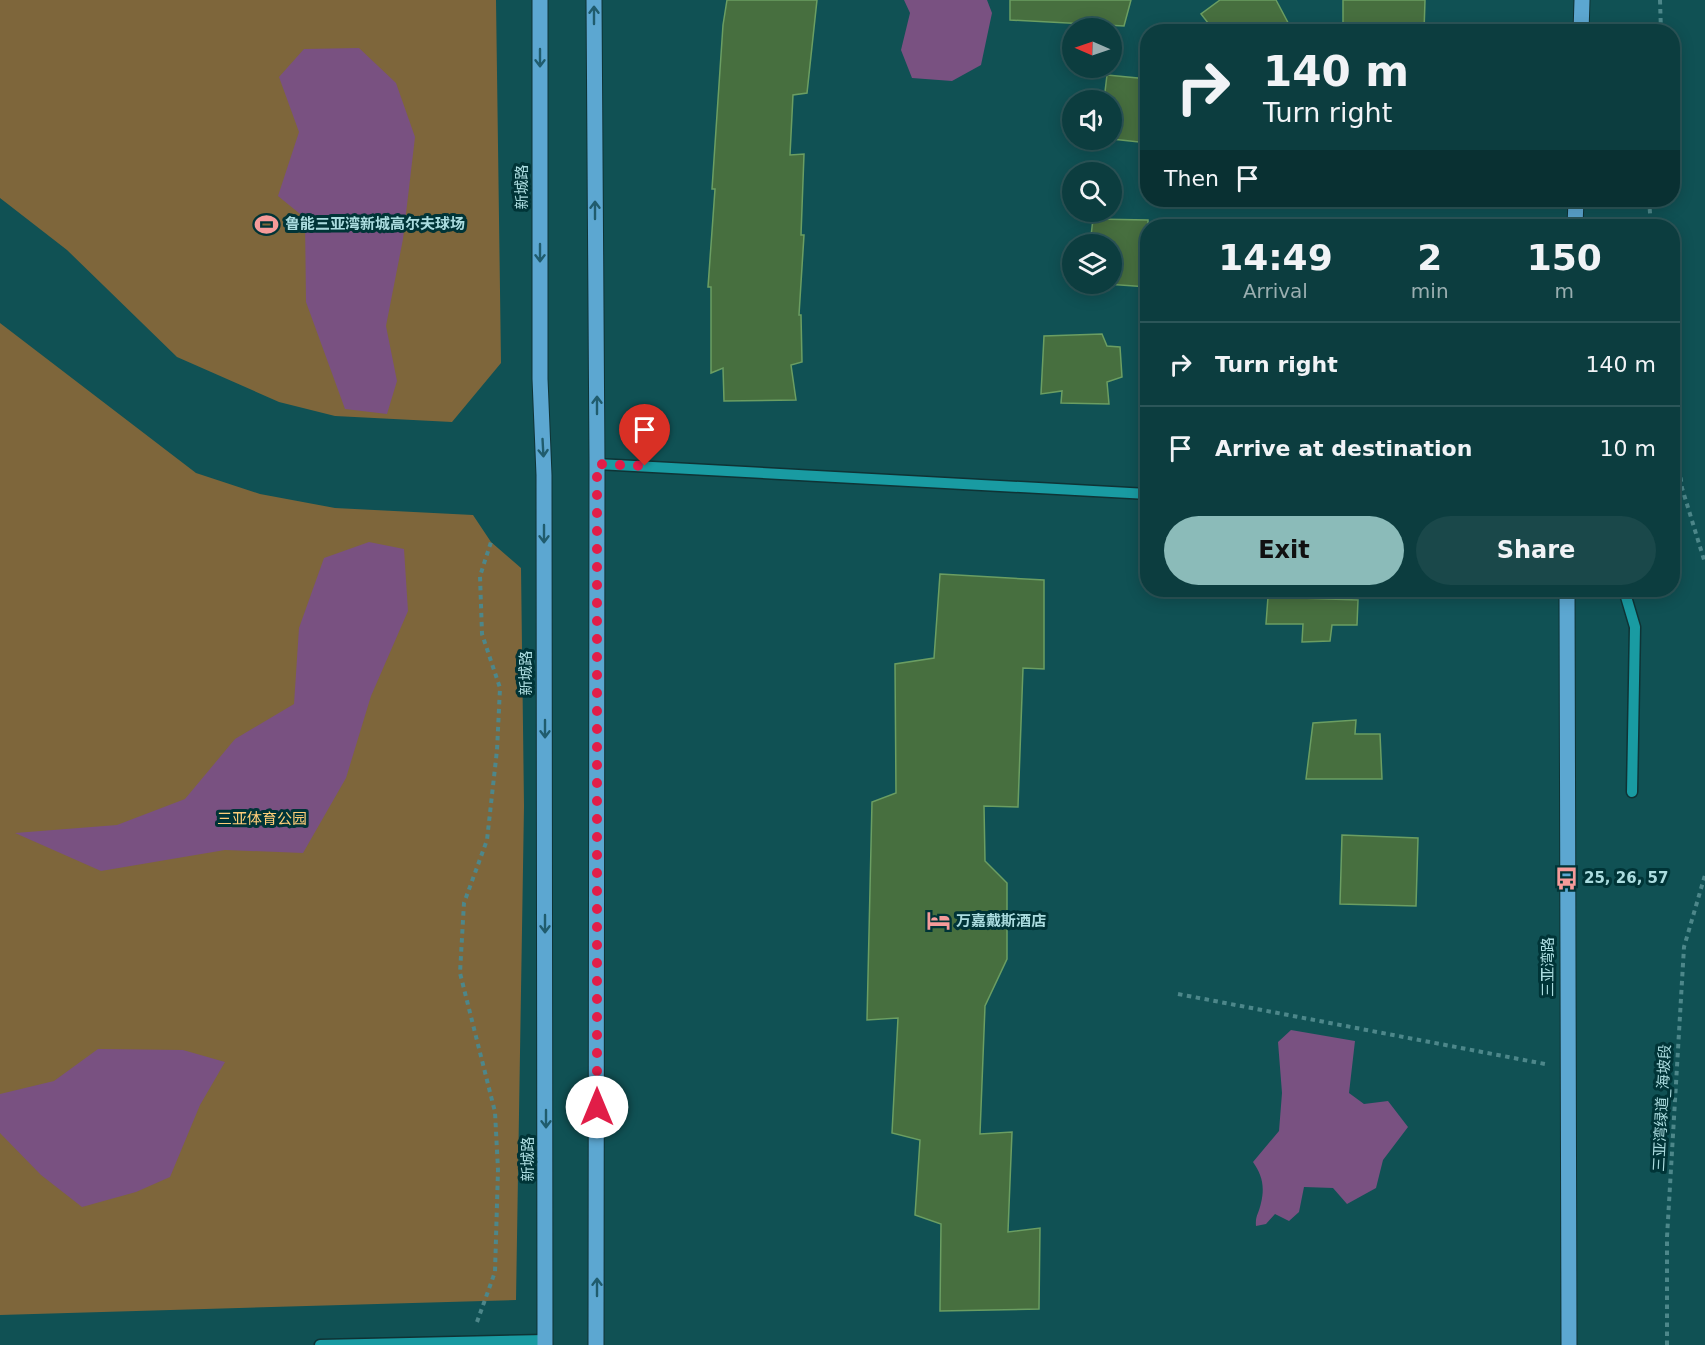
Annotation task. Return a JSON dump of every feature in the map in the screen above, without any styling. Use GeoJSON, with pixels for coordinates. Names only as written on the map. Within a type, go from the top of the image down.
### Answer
{"type":"FeatureCollection","features":[{"type":"Feature","properties":{"kind":"main road","name":"新城路"},"geometry":{"type":"LineString","coordinates":[[540,0],[540,379],[544,487],[545,1342]]}},
{"type":"Feature","properties":{"kind":"main road"},"geometry":{"type":"LineString","coordinates":[[594,0],[597,464],[596,1345]]}},
{"type":"Feature","properties":{"kind":"main road"},"geometry":{"type":"LineString","coordinates":[[1581,24],[1582,0]]}},
{"type":"Feature","properties":{"kind":"main road","name":"三亚湾路"},"geometry":{"type":"LineString","coordinates":[[1567,597],[1566,1068],[1569,1345]]}},
{"type":"Feature","properties":{"kind":"street"},"geometry":{"type":"LineString","coordinates":[[597,464],[1140,494]]}},
{"type":"Feature","properties":{"kind":"street"},"geometry":{"type":"LineString","coordinates":[[1626,597],[1635,627],[1632,792]]}},
{"type":"Feature","properties":{"kind":"street"},"geometry":{"type":"LineString","coordinates":[[320,1345],[545,1342]]}},
{"type":"Feature","properties":{"kind":"path"},"geometry":{"type":"LineString","coordinates":[[1660,0],[1660,24]]}},
{"type":"Feature","properties":{"kind":"path"},"geometry":{"type":"LineString","coordinates":[[1680,473],[1682,488],[1705,563]]}},
{"type":"Feature","properties":{"kind":"path"},"geometry":{"type":"LineString","coordinates":[[469,1342],[495,1272],[498,1181],[495,1112],[460,973],[464,903],[487,840],[497,750],[500,688],[482,634],[480,587],[480,576],[491,542]]}},
{"type":"Feature","properties":{"kind":"path","name":"三亚湾绿道_海坡段"},"geometry":{"type":"LineString","coordinates":[[1667,1345],[1667,1237],[1684,947],[1705,875]]}},
{"type":"Feature","properties":{"kind":"path"},"geometry":{"type":"LineString","coordinates":[[1178,994],[1566,1068]]}},
{"type":"Feature","properties":{"kind":"green space","name":"鲁能三亚湾新城高尔夫球场"},"geometry":{"type":"Polygon","coordinates":[[[0,0],[496,0],[501,363],[452,422],[335,416],[279,402],[177,357],[67,250],[0,198],[0,0]]]}},
{"type":"Feature","properties":{"kind":"green space","name":"三亚体育公园"},"geometry":{"type":"Polygon","coordinates":[[[0,323],[196,473],[260,494],[335,508],[473,515],[491,542],[521,568],[524,806],[516,1300],[0,1315],[0,323]]]}},
{"type":"Feature","properties":{"kind":"shaded area"},"geometry":{"type":"Polygon","coordinates":[[[904,0],[987,0],[992,13],[981,65],[952,81],[912,78],[901,50],[910,13],[904,0]]]}},
{"type":"Feature","properties":{"kind":"shaded area"},"geometry":{"type":"Polygon","coordinates":[[[359,48],[396,83],[415,137],[403,239],[386,326],[397,381],[387,414],[345,409],[306,302],[305,218],[278,196],[299,132],[279,77],[304,49],[359,48]]]}},
{"type":"Feature","properties":{"kind":"shaded area"},"geometry":{"type":"Polygon","coordinates":[[[369,542],[404,549],[408,611],[371,696],[346,778],[303,853],[225,850],[101,871],[15,833],[117,825],[185,799],[235,739],[294,704],[299,628],[324,558],[369,542]]]}},
{"type":"Feature","properties":{"kind":"shaded area"},"geometry":{"type":"Polygon","coordinates":[[[1291,1030],[1355,1041],[1349,1093],[1364,1104],[1388,1101],[1408,1127],[1383,1160],[1376,1188],[1347,1204],[1333,1188],[1304,1187],[1299,1212],[1289,1221],[1275,1214],[1266,1224],[1256,1226],[1263,1186],[1261,1176],[1253,1162],[1279,1131],[1282,1093],[1278,1042],[1291,1030]]]}},
{"type":"Feature","properties":{"kind":"shaded area"},"geometry":{"type":"Polygon","coordinates":[[[98,1049],[183,1050],[225,1062],[200,1105],[170,1177],[136,1192],[82,1207],[41,1175],[0,1133],[0,1094],[54,1081],[98,1049]]]}},
{"type":"Feature","properties":{"kind":"building"},"geometry":{"type":"Polygon","coordinates":[[[727,0],[817,0],[807,93],[793,95],[790,155],[804,154],[801,235],[804,235],[799,315],[801,315],[802,362],[791,365],[796,400],[724,401],[723,368],[711,373],[711,287],[708,287],[715,189],[712,189],[723,25],[727,0]]]}},
{"type":"Feature","properties":{"kind":"building"},"geometry":{"type":"Polygon","coordinates":[[[1010,0],[1131,0],[1124,26],[1122,26],[1122,18],[1062,18],[1062,23],[1010,20],[1010,0]]]}},
{"type":"Feature","properties":{"kind":"building"},"geometry":{"type":"Polygon","coordinates":[[[1220,0],[1276,0],[1289,24],[1209,24],[1201,14],[1220,0]]]}},
{"type":"Feature","properties":{"kind":"building"},"geometry":{"type":"Polygon","coordinates":[[[1343,0],[1425,0],[1424,24],[1343,24],[1343,0]]]}},
{"type":"Feature","properties":{"kind":"building"},"geometry":{"type":"Polygon","coordinates":[[[1107,78],[1140,78],[1140,142],[1122,140],[1122,90],[1105,90],[1107,78]]]}},
{"type":"Feature","properties":{"kind":"building"},"geometry":{"type":"Polygon","coordinates":[[[1140,220],[1140,286],[1122,285],[1122,234],[1091,234],[1093,222],[1140,220]]]}},
{"type":"Feature","properties":{"kind":"building"},"geometry":{"type":"Polygon","coordinates":[[[1102,334],[1107,346],[1120,347],[1122,377],[1107,382],[1109,404],[1061,403],[1062,391],[1041,394],[1044,336],[1102,334]]]}},
{"type":"Feature","properties":{"kind":"building","name":"万嘉戴斯酒店"},"geometry":{"type":"Polygon","coordinates":[[[940,574],[1044,580],[1044,669],[1023,668],[1018,807],[984,806],[985,861],[1007,883],[1007,959],[985,1006],[980,1134],[1012,1132],[1008,1232],[1040,1228],[1039,1309],[940,1311],[941,1224],[915,1215],[920,1140],[892,1133],[898,1018],[867,1020],[872,802],[896,793],[895,664],[934,658],[940,574]]]}},
{"type":"Feature","properties":{"kind":"building"},"geometry":{"type":"Polygon","coordinates":[[[1268,597],[1358,600],[1357,625],[1332,625],[1330,641],[1302,642],[1303,624],[1266,624],[1268,597]]]}},
{"type":"Feature","properties":{"kind":"building"},"geometry":{"type":"Polygon","coordinates":[[[1356,720],[1355,734],[1380,734],[1382,779],[1306,779],[1313,723],[1356,720]]]}},
{"type":"Feature","properties":{"kind":"building"},"geometry":{"type":"Polygon","coordinates":[[[1342,835],[1418,838],[1416,906],[1340,904],[1342,835]]]}},
{"type":"Feature","properties":{"kind":"place","name":"鲁能三亚湾新城高尔夫球场"},"geometry":{"type":"Point","coordinates":[267,224]}},
{"type":"Feature","properties":{"kind":"place","name":"25, 26, 57"},"geometry":{"type":"Point","coordinates":[1566,878]}},
{"type":"Feature","properties":{"kind":"place","name":"万嘉戴斯酒店"},"geometry":{"type":"Point","coordinates":[938,921]}},
{"type":"Feature","properties":{"kind":"route"},"geometry":{"type":"LineString","coordinates":[[597,1107],[597,464],[645,466]]}}]}
